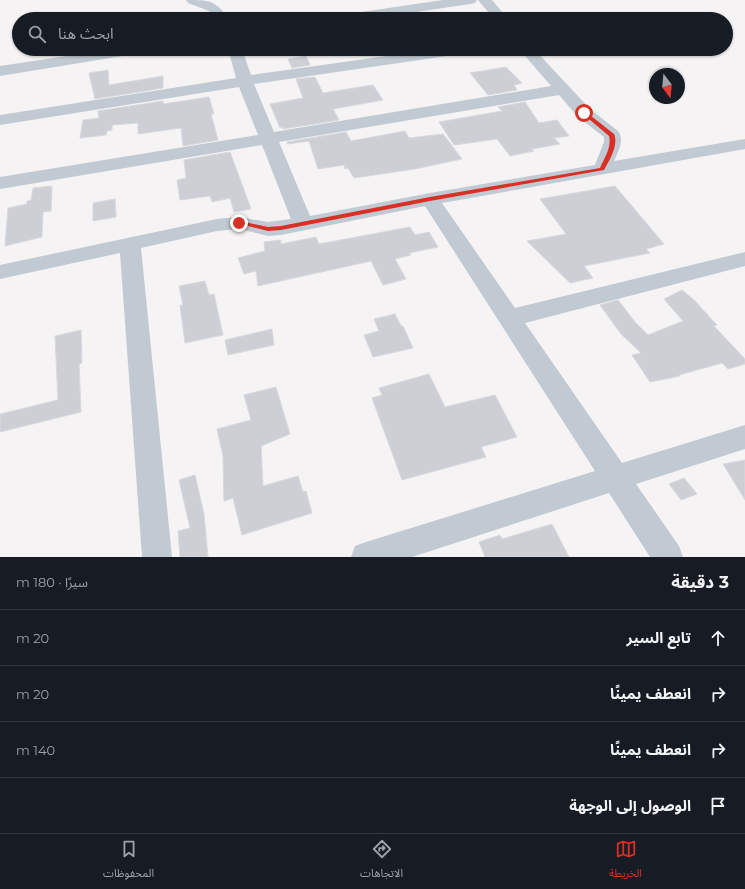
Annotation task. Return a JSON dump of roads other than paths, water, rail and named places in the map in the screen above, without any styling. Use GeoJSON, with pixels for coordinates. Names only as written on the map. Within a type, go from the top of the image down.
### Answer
{"type":"FeatureCollection","features":[{"type":"Feature","properties":{"kind":"street"},"geometry":{"type":"LineString","coordinates":[[193,0],[214,8],[217,12]]}},
{"type":"Feature","properties":{"kind":"street"},"geometry":{"type":"LineString","coordinates":[[389,12],[470,0]]}},
{"type":"Feature","properties":{"kind":"street"},"geometry":{"type":"LineString","coordinates":[[485,0],[495,12]]}},
{"type":"Feature","properties":{"kind":"street"},"geometry":{"type":"LineString","coordinates":[[0,71],[96,56]]}},
{"type":"Feature","properties":{"kind":"street"},"geometry":{"type":"LineString","coordinates":[[237,56],[245,81],[303,223]]}},
{"type":"Feature","properties":{"kind":"street"},"geometry":{"type":"LineString","coordinates":[[0,120],[245,81],[419,56]]}},
{"type":"Feature","properties":{"kind":"street"},"geometry":{"type":"LineString","coordinates":[[532,56],[584,113],[612,135],[613,142],[602,169]]}},
{"type":"Feature","properties":{"kind":"street"},"geometry":{"type":"LineString","coordinates":[[0,183],[268,137],[563,89]]}},
{"type":"Feature","properties":{"kind":"street"},"geometry":{"type":"LineString","coordinates":[[0,272],[217,225],[239,223],[268,229],[745,144]]}},
{"type":"Feature","properties":{"kind":"street"},"geometry":{"type":"LineString","coordinates":[[430,199],[668,557]]}},
{"type":"Feature","properties":{"kind":"street"},"geometry":{"type":"LineString","coordinates":[[130,244],[157,557]]}},
{"type":"Feature","properties":{"kind":"street"},"geometry":{"type":"LineString","coordinates":[[509,318],[745,259]]}},
{"type":"Feature","properties":{"kind":"street"},"geometry":{"type":"LineString","coordinates":[[366,557],[745,437]]}}]}
